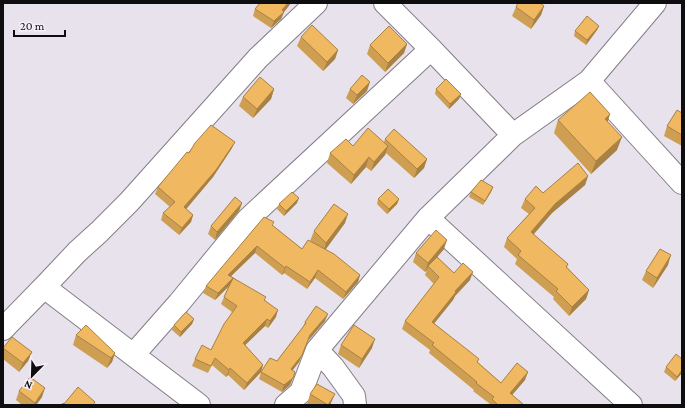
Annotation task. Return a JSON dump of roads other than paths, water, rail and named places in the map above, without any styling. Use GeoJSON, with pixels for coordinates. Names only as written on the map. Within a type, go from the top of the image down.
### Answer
{"type":"FeatureCollection","features":[{"type":"Feature","properties":{"kind":"street"},"geometry":{"type":"LineString","coordinates":[[3,329],[77,252],[100,232],[258,58],[316,3]]}},
{"type":"Feature","properties":{"kind":"street"},"geometry":{"type":"LineString","coordinates":[[385,3],[431,49],[513,136]]}},
{"type":"Feature","properties":{"kind":"street"},"geometry":{"type":"LineString","coordinates":[[286,405],[301,392],[317,350],[428,218],[513,136],[588,81],[655,3]]}},
{"type":"Feature","properties":{"kind":"street"},"geometry":{"type":"LineString","coordinates":[[134,354],[179,303],[248,219],[431,49]]}},
{"type":"Feature","properties":{"kind":"street"},"geometry":{"type":"LineString","coordinates":[[588,81],[682,183]]}},
{"type":"Feature","properties":{"kind":"street"},"geometry":{"type":"LineString","coordinates":[[428,218],[631,405]]}},
{"type":"Feature","properties":{"kind":"street"},"geometry":{"type":"LineString","coordinates":[[44,287],[134,354],[199,405]]}},
{"type":"Feature","properties":{"kind":"street"},"geometry":{"type":"LineString","coordinates":[[317,350],[333,366],[354,396],[355,405]]}}]}
